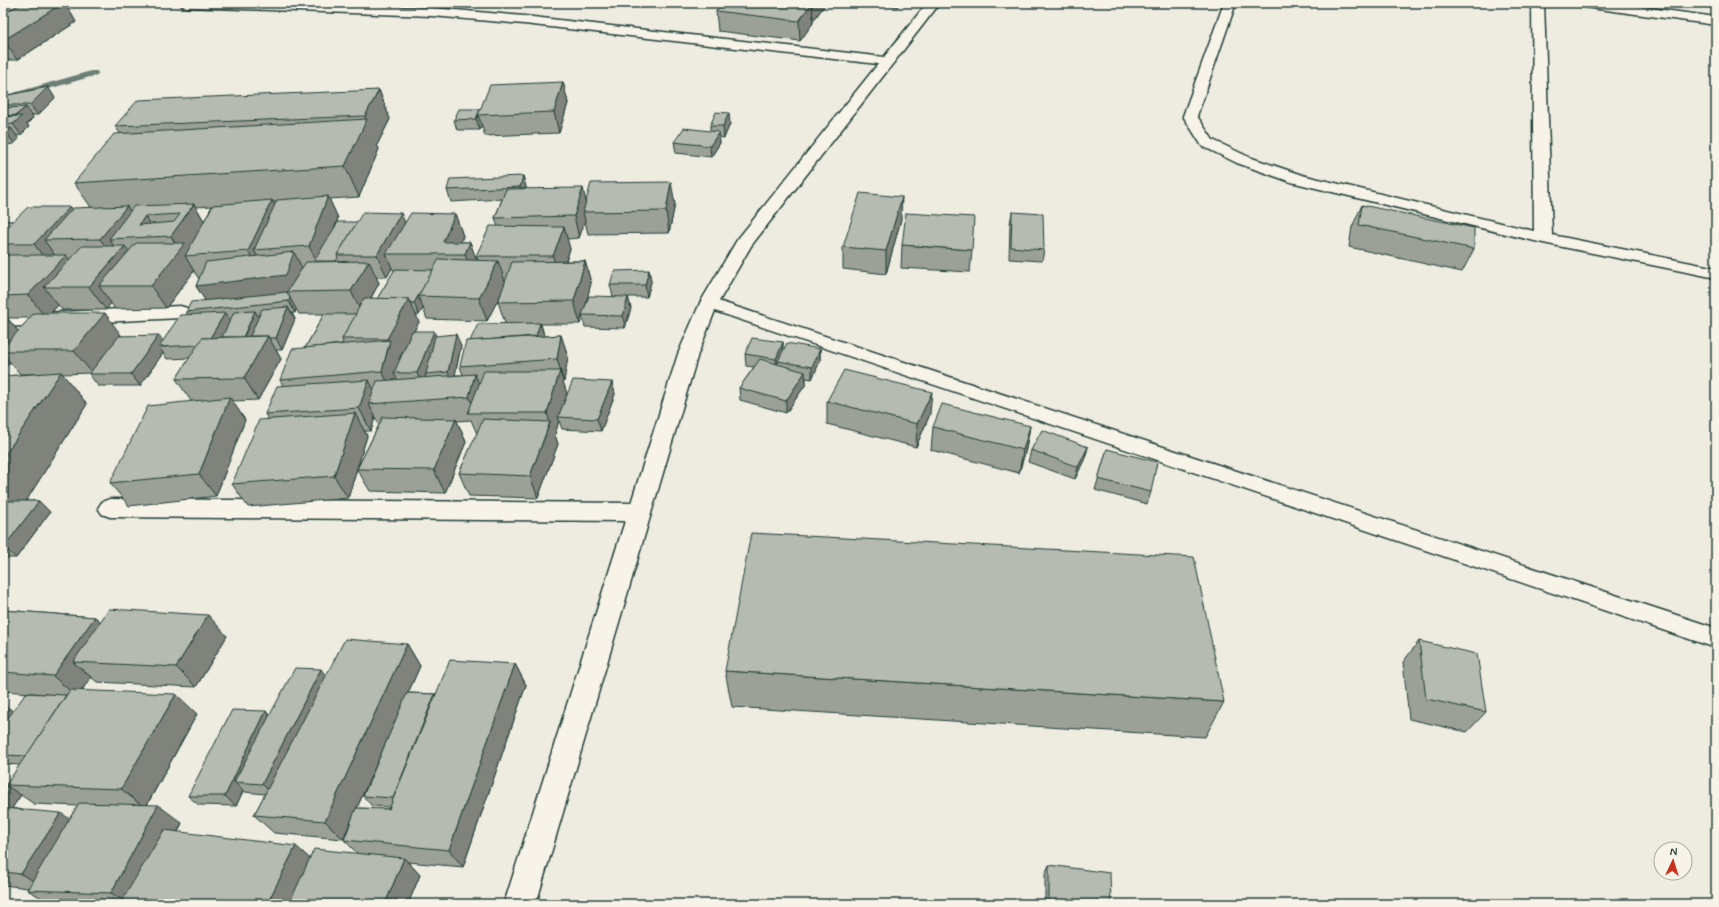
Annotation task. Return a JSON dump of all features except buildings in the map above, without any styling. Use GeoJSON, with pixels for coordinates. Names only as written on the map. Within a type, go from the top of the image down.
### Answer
{"type":"FeatureCollection","features":[{"type":"Feature","properties":{"kind":"street"},"geometry":{"type":"LineString","coordinates":[[186,3],[432,12],[524,20],[887,62]]}},
{"type":"Feature","properties":{"kind":"street"},"geometry":{"type":"LineString","coordinates":[[520,904],[688,354],[709,303],[743,244],[934,3]]}},
{"type":"Feature","properties":{"kind":"street"},"geometry":{"type":"LineString","coordinates":[[1230,3],[1190,116],[1207,143],[1243,160],[1297,179],[1543,238],[1716,273]]}},
{"type":"Feature","properties":{"kind":"street"},"geometry":{"type":"LineString","coordinates":[[1538,3],[1543,238]]}},
{"type":"Feature","properties":{"kind":"street"},"geometry":{"type":"LineString","coordinates":[[1584,3],[1716,21]]}},
{"type":"Feature","properties":{"kind":"street"},"geometry":{"type":"LineString","coordinates":[[3,321],[180,312]]}},
{"type":"Feature","properties":{"kind":"street"},"geometry":{"type":"LineString","coordinates":[[241,509],[250,487]]}},
{"type":"Feature","properties":{"kind":"street"},"geometry":{"type":"LineString","coordinates":[[110,508],[639,512]]}},
{"type":"Feature","properties":{"kind":"lane"},"geometry":{"type":"LineString","coordinates":[[709,303],[1716,638]]}},
{"type":"Feature","properties":{"kind":"waterway"},"geometry":{"type":"LineString","coordinates":[[3,99],[94,73]]}}]}
